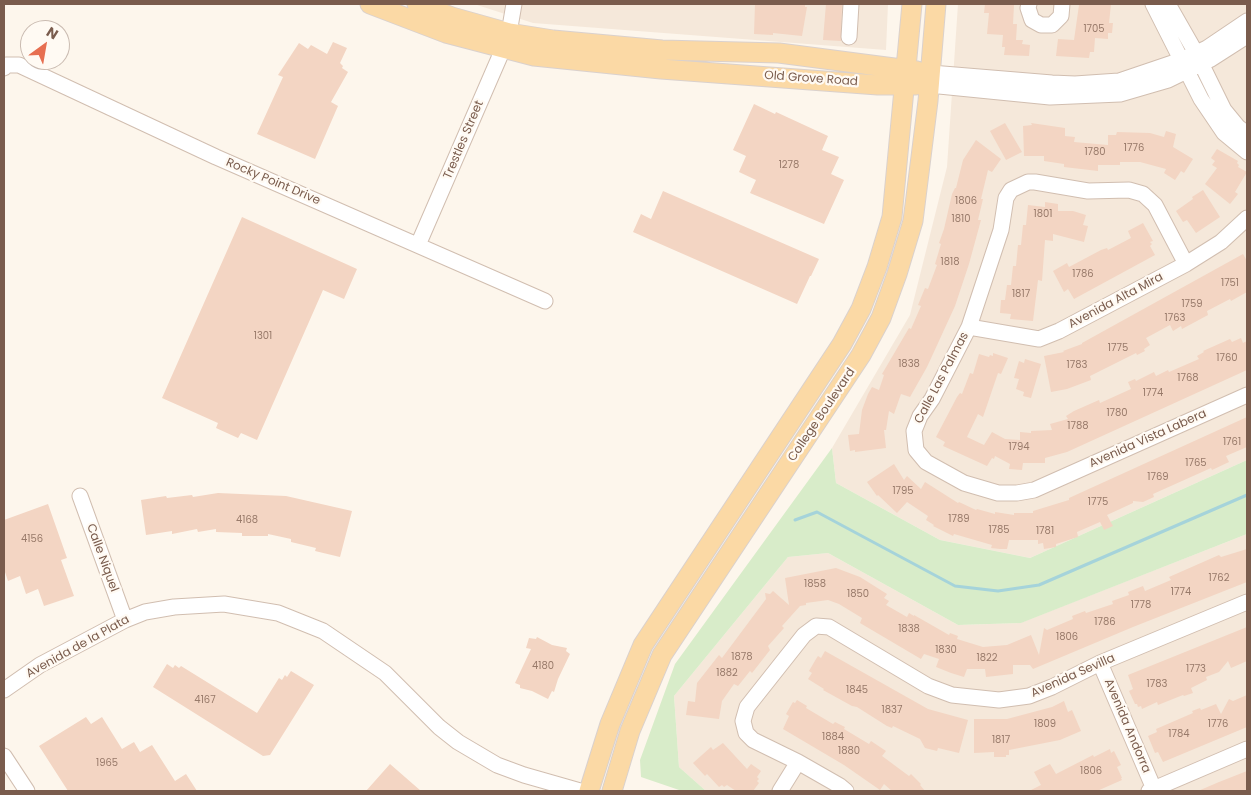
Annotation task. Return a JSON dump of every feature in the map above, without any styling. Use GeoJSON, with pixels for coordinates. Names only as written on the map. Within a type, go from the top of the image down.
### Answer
{"type":"FeatureCollection","features":[{"type":"Feature","properties":{"kind":"main road","name":"Old Grove Road"},"geometry":{"type":"LineString","coordinates":[[370,4],[446,33],[506,41],[553,40],[662,50],[779,53],[905,77],[930,79]]}},
{"type":"Feature","properties":{"kind":"main road","name":"Old Grove Road"},"geometry":{"type":"LineString","coordinates":[[416,4],[452,17],[506,41]]}},
{"type":"Feature","properties":{"kind":"main road","name":"College Boulevard"},"geometry":{"type":"LineString","coordinates":[[589,791],[610,724],[642,645],[842,344],[861,309],[877,267],[892,217],[912,4]]}},
{"type":"Feature","properties":{"kind":"main road","name":"College Boulevard"},"geometry":{"type":"LineString","coordinates":[[612,791],[630,731],[662,655],[861,356],[881,318],[913,221],[930,79],[936,4]]}},
{"type":"Feature","properties":{"kind":"street","name":"Trestles Street"},"geometry":{"type":"LineString","coordinates":[[418,245],[506,41],[514,4]]}},
{"type":"Feature","properties":{"kind":"street"},"geometry":{"type":"LineString","coordinates":[[849,36],[851,4]]}},
{"type":"Feature","properties":{"kind":"street"},"geometry":{"type":"LineString","coordinates":[[1029,4],[1028,8],[1032,20],[1041,25],[1052,25],[1061,16],[1062,4]]}},
{"type":"Feature","properties":{"kind":"street"},"geometry":{"type":"LineString","coordinates":[[1153,4],[1201,99],[1224,133],[1247,152]]}},
{"type":"Feature","properties":{"kind":"street"},"geometry":{"type":"LineString","coordinates":[[1168,4],[1199,58],[1224,110],[1238,127],[1247,134]]}},
{"type":"Feature","properties":{"kind":"street","name":"Old Grove Road"},"geometry":{"type":"LineString","coordinates":[[1199,58],[1207,48],[1247,21]]}},
{"type":"Feature","properties":{"kind":"street","name":"Old Grove Road"},"geometry":{"type":"LineString","coordinates":[[930,79],[1050,97],[1120,94],[1168,80],[1184,65],[1247,36]]}},
{"type":"Feature","properties":{"kind":"street","name":"Rocky Point Drive"},"geometry":{"type":"LineString","coordinates":[[4,68],[6,65],[19,65],[216,157],[545,301]]}},
{"type":"Feature","properties":{"kind":"street","name":"Calle Las Palmas"},"geometry":{"type":"LineString","coordinates":[[1050,483],[1034,490],[1017,493],[998,493],[964,483],[926,462],[916,450],[914,431],[920,416],[932,400],[969,327],[1000,230],[1006,198],[1011,190],[1028,182],[1088,191],[1129,190],[1143,194],[1155,204],[1186,264]]}},
{"type":"Feature","properties":{"kind":"street","name":"Avenida Alta Mira"},"geometry":{"type":"LineString","coordinates":[[969,327],[1039,339],[1059,331],[1186,264],[1221,242],[1247,218]]}},
{"type":"Feature","properties":{"kind":"street","name":"Avenida Vista Labera"},"geometry":{"type":"LineString","coordinates":[[1050,483],[1247,395]]}},
{"type":"Feature","properties":{"kind":"street","name":"Calle Niquel"},"geometry":{"type":"LineString","coordinates":[[80,496],[125,620]]}},
{"type":"Feature","properties":{"kind":"street","name":"Avenida Sevilla"},"geometry":{"type":"LineString","coordinates":[[798,762],[753,740],[746,733],[743,721],[747,707],[804,635],[816,626],[830,627],[928,686],[952,695],[999,700],[1029,696],[1052,687],[1100,663],[1247,602]]}},
{"type":"Feature","properties":{"kind":"street","name":"Avenida de la Plata"},"geometry":{"type":"LineString","coordinates":[[4,690],[40,665],[125,620],[145,612],[174,607],[224,604],[278,613],[323,631],[385,673],[439,727],[458,742],[497,765],[580,791]]}},
{"type":"Feature","properties":{"kind":"street","name":"Avenida Andorra"},"geometry":{"type":"LineString","coordinates":[[1100,663],[1151,790]]}},
{"type":"Feature","properties":{"kind":"street"},"geometry":{"type":"LineString","coordinates":[[1151,790],[1247,749]]}},
{"type":"Feature","properties":{"kind":"street"},"geometry":{"type":"LineString","coordinates":[[4,756],[27,791]]}},
{"type":"Feature","properties":{"kind":"street"},"geometry":{"type":"LineString","coordinates":[[780,791],[798,762],[846,791]]}},
{"type":"Feature","properties":{"kind":"shaded area"},"geometry":{"type":"Polygon","coordinates":[[[474,4],[888,4],[886,50],[533,23],[474,4]]]}},
{"type":"Feature","properties":{"kind":"shaded area"},"geometry":{"type":"Polygon","coordinates":[[[958,4],[1247,4],[1247,460],[1030,558],[940,540],[836,483],[832,448],[910,315],[947,167],[958,4]]]}},
{"type":"Feature","properties":{"kind":"shaded area"},"geometry":{"type":"Polygon","coordinates":[[[1247,534],[1247,791],[706,791],[679,767],[674,696],[788,557],[828,553],[958,625],[1020,623],[1247,534]]]}},
{"type":"Feature","properties":{"kind":"green space"},"geometry":{"type":"Polygon","coordinates":[[[832,448],[836,483],[940,540],[1030,558],[1247,460],[1247,534],[1021,623],[958,625],[828,553],[788,557],[674,696],[679,767],[706,791],[682,791],[641,777],[640,760],[675,664],[832,448]]]}},
{"type":"Feature","properties":{"kind":"building"},"geometry":{"type":"Polygon","coordinates":[[[755,4],[805,4],[805,7],[807,7],[802,36],[773,33],[773,35],[754,34],[755,4]]]}},
{"type":"Feature","properties":{"kind":"building"},"geometry":{"type":"Polygon","coordinates":[[[826,4],[842,4],[841,41],[823,40],[826,4]]]}},
{"type":"Feature","properties":{"kind":"building"},"geometry":{"type":"Polygon","coordinates":[[[985,4],[1014,5],[1013,24],[1017,24],[1016,40],[1023,40],[1022,44],[1030,45],[1029,56],[1004,55],[1005,47],[1002,47],[1003,35],[987,34],[989,13],[984,13],[985,4]]]}},
{"type":"Feature","properties":{"kind":"building"},"geometry":{"type":"Polygon","coordinates":[[[1111,4],[1109,23],[1113,23],[1112,33],[1108,33],[1108,39],[1095,38],[1094,52],[1090,52],[1089,58],[1056,56],[1058,39],[1074,40],[1079,5],[1111,4]]]}},
{"type":"Feature","properties":{"kind":"building"},"geometry":{"type":"Polygon","coordinates":[[[333,42],[347,48],[340,63],[343,66],[342,68],[348,72],[331,102],[338,106],[315,159],[257,134],[283,77],[278,75],[299,43],[308,49],[311,45],[327,54],[333,42]]]}},
{"type":"Feature","properties":{"kind":"building"},"geometry":{"type":"Polygon","coordinates":[[[754,104],[828,136],[822,150],[839,157],[831,174],[844,180],[824,224],[750,193],[756,180],[739,172],[746,156],[733,150],[754,104]]]}},
{"type":"Feature","properties":{"kind":"building"},"geometry":{"type":"Polygon","coordinates":[[[1005,123],[1022,152],[1006,160],[990,131],[1005,123]]]}},
{"type":"Feature","properties":{"kind":"building"},"geometry":{"type":"Polygon","coordinates":[[[1031,123],[1065,128],[1065,136],[1075,137],[1074,142],[1108,145],[1108,135],[1116,135],[1117,132],[1150,133],[1164,137],[1166,131],[1176,134],[1173,147],[1193,159],[1184,173],[1181,171],[1175,180],[1164,173],[1166,169],[1140,162],[1120,162],[1120,165],[1098,165],[1098,171],[1064,167],[1064,164],[1044,161],[1044,156],[1024,156],[1023,126],[1032,125],[1031,123]]]}},
{"type":"Feature","properties":{"kind":"building"},"geometry":{"type":"Polygon","coordinates":[[[976,140],[1001,159],[992,172],[988,170],[978,220],[981,220],[955,306],[927,367],[910,397],[901,394],[894,414],[889,411],[886,430],[884,430],[886,448],[850,451],[848,435],[859,434],[862,410],[868,394],[872,387],[879,390],[884,375],[882,374],[909,328],[911,329],[921,306],[918,305],[925,288],[928,289],[937,265],[935,264],[941,244],[939,243],[952,194],[956,188],[963,160],[976,140]]]}},
{"type":"Feature","properties":{"kind":"building"},"geometry":{"type":"Polygon","coordinates":[[[1217,149],[1238,161],[1238,167],[1247,172],[1235,192],[1238,194],[1230,204],[1205,184],[1217,168],[1212,165],[1215,161],[1211,158],[1217,149]]]}},
{"type":"Feature","properties":{"kind":"building"},"geometry":{"type":"Polygon","coordinates":[[[1203,190],[1220,217],[1196,233],[1187,220],[1183,222],[1176,211],[1203,190]]]}},
{"type":"Feature","properties":{"kind":"building"},"geometry":{"type":"Polygon","coordinates":[[[663,191],[819,259],[797,304],[633,232],[641,214],[651,219],[663,191]]]}},
{"type":"Feature","properties":{"kind":"building"},"geometry":{"type":"Polygon","coordinates":[[[1045,202],[1058,204],[1058,211],[1073,211],[1086,215],[1083,225],[1088,226],[1084,242],[1053,234],[1053,241],[1045,240],[1042,281],[1038,280],[1033,321],[1010,319],[1011,314],[1000,313],[1001,300],[1005,300],[1007,285],[1011,285],[1013,266],[1016,266],[1018,245],[1021,245],[1023,225],[1026,225],[1028,205],[1045,207],[1045,202]]]}},
{"type":"Feature","properties":{"kind":"building"},"geometry":{"type":"Polygon","coordinates":[[[242,217],[357,269],[344,299],[323,290],[257,440],[241,433],[238,438],[216,428],[218,423],[162,398],[242,217]]]}},
{"type":"Feature","properties":{"kind":"building"},"geometry":{"type":"Polygon","coordinates":[[[1143,223],[1153,241],[1150,242],[1152,244],[1150,246],[1155,255],[1074,299],[1068,289],[1064,292],[1053,271],[1067,263],[1069,267],[1101,250],[1107,248],[1108,250],[1131,238],[1128,231],[1143,223]]]}},
{"type":"Feature","properties":{"kind":"building"},"geometry":{"type":"Polygon","coordinates":[[[1243,254],[1247,261],[1247,292],[1207,311],[1208,315],[1182,329],[1181,326],[1173,331],[1170,325],[1146,338],[1150,345],[1144,349],[1145,351],[1137,355],[1136,353],[1090,376],[1091,380],[1067,389],[1051,392],[1044,356],[1064,352],[1082,344],[1243,254]]]}},
{"type":"Feature","properties":{"kind":"building"},"geometry":{"type":"Polygon","coordinates":[[[1241,338],[1243,343],[1247,341],[1247,370],[1067,452],[1045,458],[1045,463],[1023,463],[1022,470],[1009,469],[1010,464],[995,456],[987,466],[943,446],[945,442],[936,437],[957,397],[960,393],[962,394],[970,373],[973,374],[979,354],[989,357],[990,355],[993,356],[993,353],[1008,358],[1001,374],[998,373],[983,417],[978,414],[967,437],[984,445],[992,432],[1005,439],[1020,440],[1020,432],[1031,433],[1031,431],[1052,430],[1050,424],[1068,419],[1066,416],[1074,411],[1099,400],[1100,403],[1131,389],[1128,382],[1135,379],[1136,381],[1154,372],[1156,376],[1168,370],[1169,372],[1199,359],[1197,356],[1203,351],[1230,339],[1232,342],[1241,338]]]}},
{"type":"Feature","properties":{"kind":"building"},"geometry":{"type":"Polygon","coordinates":[[[1025,359],[1041,364],[1031,398],[1023,396],[1024,392],[1016,389],[1019,379],[1014,378],[1019,361],[1024,363],[1025,359]]]}},
{"type":"Feature","properties":{"kind":"building"},"geometry":{"type":"Polygon","coordinates":[[[1247,417],[1247,447],[1226,456],[1229,462],[1153,494],[1154,497],[1143,502],[1133,501],[1133,503],[1107,515],[1113,526],[1104,530],[1100,522],[1077,532],[1078,537],[1056,544],[1056,547],[1044,549],[1043,543],[1038,544],[1038,540],[1009,540],[1007,549],[1000,549],[991,548],[992,545],[954,534],[953,536],[933,526],[926,520],[928,516],[907,502],[897,513],[877,496],[867,482],[894,464],[904,480],[907,476],[921,489],[925,482],[958,503],[976,510],[1014,515],[1014,513],[1033,513],[1033,511],[1069,500],[1069,498],[1247,417]]]}},
{"type":"Feature","properties":{"kind":"building"},"geometry":{"type":"Polygon","coordinates":[[[218,493],[286,496],[352,511],[340,557],[315,551],[316,548],[291,542],[291,539],[268,534],[268,536],[242,536],[242,533],[216,532],[216,529],[198,532],[197,529],[172,534],[172,531],[146,535],[141,500],[166,496],[167,498],[192,495],[193,497],[218,493]]]}},
{"type":"Feature","properties":{"kind":"building"},"geometry":{"type":"Polygon","coordinates":[[[48,504],[67,558],[61,560],[74,596],[44,606],[38,589],[26,594],[20,576],[8,581],[4,569],[4,520],[48,504]]]}},
{"type":"Feature","properties":{"kind":"building"},"geometry":{"type":"Polygon","coordinates":[[[1247,549],[1247,582],[1033,669],[1030,665],[1013,665],[1013,674],[986,677],[985,669],[967,669],[964,677],[951,673],[936,667],[939,659],[924,654],[921,659],[860,623],[862,618],[839,604],[828,600],[806,603],[806,605],[800,606],[782,626],[784,628],[768,646],[770,650],[752,673],[750,671],[738,686],[734,684],[722,701],[719,719],[686,715],[688,701],[695,702],[697,683],[719,655],[722,658],[766,599],[765,593],[770,594],[773,591],[789,605],[785,578],[836,568],[860,577],[887,594],[884,598],[889,601],[886,605],[907,617],[909,613],[949,635],[950,633],[958,636],[957,639],[983,647],[1007,645],[1031,635],[1039,655],[1044,628],[1047,630],[1073,619],[1072,616],[1113,604],[1112,601],[1129,595],[1128,592],[1143,586],[1145,591],[1171,580],[1169,577],[1219,555],[1221,557],[1247,549]]]}},
{"type":"Feature","properties":{"kind":"building"},"geometry":{"type":"Polygon","coordinates":[[[1247,627],[1247,661],[1231,668],[1228,661],[1219,672],[1206,677],[1207,680],[1191,688],[1193,693],[1158,705],[1157,702],[1142,709],[1141,706],[1138,707],[1135,704],[1129,691],[1133,689],[1128,675],[1247,627]]]}},
{"type":"Feature","properties":{"kind":"building"},"geometry":{"type":"Polygon","coordinates":[[[537,637],[552,645],[567,648],[566,651],[570,654],[554,692],[552,691],[548,699],[532,691],[520,688],[520,685],[515,683],[531,649],[526,648],[529,638],[536,639],[537,637]]]}},
{"type":"Feature","properties":{"kind":"building"},"geometry":{"type":"Polygon","coordinates":[[[825,651],[928,709],[968,720],[959,753],[938,748],[937,751],[925,748],[920,739],[893,726],[892,728],[887,726],[857,707],[823,690],[808,679],[812,673],[809,671],[816,659],[818,656],[821,658],[825,651]]]}},
{"type":"Feature","properties":{"kind":"building"},"geometry":{"type":"Polygon","coordinates":[[[167,664],[173,668],[175,665],[179,668],[181,666],[257,713],[279,678],[282,680],[291,671],[314,685],[270,755],[263,756],[153,687],[167,664]]]}},
{"type":"Feature","properties":{"kind":"building"},"geometry":{"type":"Polygon","coordinates":[[[1247,695],[1247,727],[1163,762],[1158,752],[1155,753],[1148,736],[1157,732],[1156,729],[1193,713],[1192,711],[1200,708],[1201,710],[1216,704],[1221,714],[1229,699],[1233,701],[1247,695]]]}},
{"type":"Feature","properties":{"kind":"building"},"geometry":{"type":"Polygon","coordinates":[[[797,700],[807,706],[806,708],[833,724],[835,722],[845,727],[844,729],[869,744],[871,741],[886,751],[882,756],[909,776],[911,774],[925,791],[892,791],[884,784],[880,790],[844,765],[783,729],[789,716],[786,714],[793,702],[795,703],[797,700]]]}},
{"type":"Feature","properties":{"kind":"building"},"geometry":{"type":"Polygon","coordinates":[[[1064,701],[1068,712],[1072,710],[1081,731],[1060,740],[1009,750],[1009,755],[1006,755],[1006,757],[994,757],[994,752],[974,753],[974,719],[1007,719],[1052,707],[1064,701]]]}},
{"type":"Feature","properties":{"kind":"building"},"geometry":{"type":"Polygon","coordinates":[[[86,717],[91,724],[102,717],[122,749],[134,742],[140,752],[152,745],[175,781],[186,774],[197,791],[68,791],[39,746],[86,717]]]}},
{"type":"Feature","properties":{"kind":"building"},"geometry":{"type":"Polygon","coordinates":[[[723,743],[747,769],[751,764],[761,771],[757,777],[759,783],[753,791],[736,791],[727,785],[719,787],[693,763],[711,747],[713,750],[723,743]]]}},
{"type":"Feature","properties":{"kind":"building"},"geometry":{"type":"Polygon","coordinates":[[[1110,749],[1111,753],[1114,751],[1121,765],[1117,767],[1122,780],[1097,791],[1029,791],[1041,785],[1034,772],[1050,764],[1056,774],[1093,755],[1094,757],[1110,749]]]}},
{"type":"Feature","properties":{"kind":"building"},"geometry":{"type":"Polygon","coordinates":[[[390,764],[421,791],[366,791],[390,764]]]}},
{"type":"Feature","properties":{"kind":"building"},"geometry":{"type":"Polygon","coordinates":[[[1247,771],[1247,791],[1198,791],[1219,782],[1247,771]]]}},
{"type":"Feature","properties":{"kind":"waterway"},"geometry":{"type":"LineString","coordinates":[[795,520],[817,512],[955,586],[998,591],[1039,585],[1247,495]]}}]}
